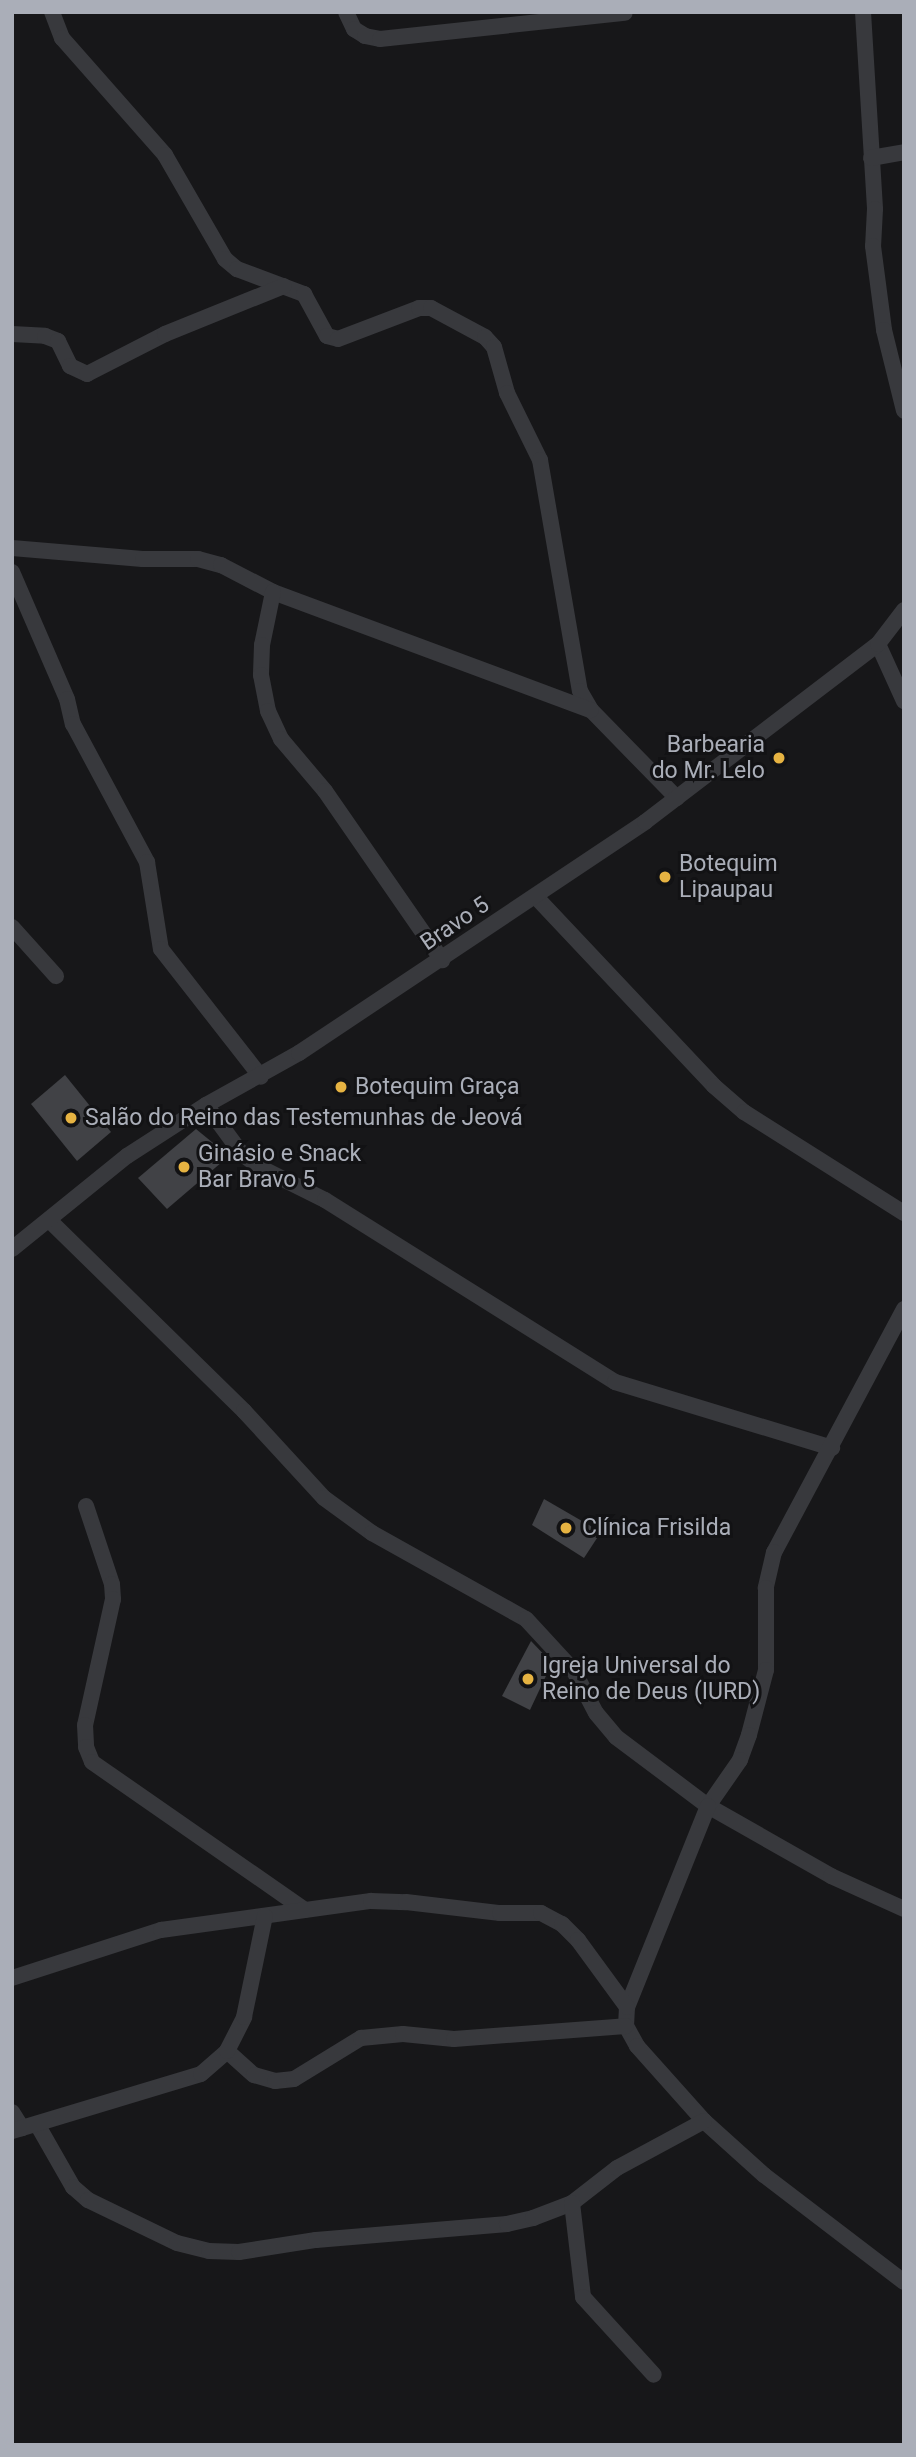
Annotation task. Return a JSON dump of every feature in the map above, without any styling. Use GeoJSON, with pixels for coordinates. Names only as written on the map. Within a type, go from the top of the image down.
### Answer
{"type":"FeatureCollection","features":[{"type":"Feature","properties":{"kind":"street"},"geometry":{"type":"LineString","coordinates":[[51,12],[62,38],[165,155],[225,259],[237,268],[304,294],[327,336],[338,339],[419,308],[431,308],[485,337],[494,346],[507,394],[540,460],[580,691],[591,710],[677,798]]}},
{"type":"Feature","properties":{"kind":"street"},"geometry":{"type":"LineString","coordinates":[[346,12],[354,29],[365,36],[380,39],[625,13]]}},
{"type":"Feature","properties":{"kind":"street"},"geometry":{"type":"LineString","coordinates":[[863,12],[873,246],[884,330],[904,411]]}},
{"type":"Feature","properties":{"kind":"street"},"geometry":{"type":"LineString","coordinates":[[871,158],[904,152]]}},
{"type":"Feature","properties":{"kind":"street"},"geometry":{"type":"LineString","coordinates":[[12,334],[45,335],[58,341],[70,366],[87,374],[165,334],[284,286]]}},
{"type":"Feature","properties":{"kind":"street"},"geometry":{"type":"LineString","coordinates":[[12,548],[143,559],[198,559],[221,565],[273,592],[591,710]]}},
{"type":"Feature","properties":{"kind":"street"},"geometry":{"type":"LineString","coordinates":[[12,572],[67,699],[73,724],[147,862],[161,949],[261,1077]]}},
{"type":"Feature","properties":{"kind":"street"},"geometry":{"type":"LineString","coordinates":[[273,592],[262,645],[261,674],[268,712],[281,739],[325,791],[442,960]]}},
{"type":"Feature","properties":{"kind":"street","name":"Bravo 5"},"geometry":{"type":"LineString","coordinates":[[12,1249],[127,1156],[206,1105],[261,1077],[442,960],[677,798],[878,644],[904,610]]}},
{"type":"Feature","properties":{"kind":"street"},"geometry":{"type":"LineString","coordinates":[[878,644],[904,701]]}},
{"type":"Feature","properties":{"kind":"street"},"geometry":{"type":"LineString","coordinates":[[536,897],[705,1077],[734,1104],[904,1213]]}},
{"type":"Feature","properties":{"kind":"street"},"geometry":{"type":"LineString","coordinates":[[12,927],[56,976]]}},
{"type":"Feature","properties":{"kind":"street"},"geometry":{"type":"LineString","coordinates":[[206,1105],[242,1154],[263,1169],[325,1200],[615,1382],[832,1448]]}},
{"type":"Feature","properties":{"kind":"street"},"geometry":{"type":"LineString","coordinates":[[49,1220],[244,1410],[324,1498],[372,1533],[526,1619],[574,1671],[596,1713],[616,1737],[708,1806],[831,1876],[904,1909]]}},
{"type":"Feature","properties":{"kind":"street"},"geometry":{"type":"LineString","coordinates":[[904,1309],[774,1552],[768,1569],[766,1670],[750,1735],[740,1760],[708,1806],[628,2007],[626,2026],[637,2046],[705,2121],[764,2175],[904,2282]]}},
{"type":"Feature","properties":{"kind":"street"},"geometry":{"type":"LineString","coordinates":[[86,1506],[112,1584],[113,1598],[85,1725],[86,1748],[92,1762],[304,1910]]}},
{"type":"Feature","properties":{"kind":"street"},"geometry":{"type":"LineString","coordinates":[[12,1978],[161,1930],[383,1902],[500,1913],[541,1913],[562,1924],[578,1940],[628,2007]]}},
{"type":"Feature","properties":{"kind":"street"},"geometry":{"type":"LineString","coordinates":[[24,2128],[201,2074],[227,2051],[244,2017],[265,1916]]}},
{"type":"Feature","properties":{"kind":"street"},"geometry":{"type":"LineString","coordinates":[[227,2051],[254,2075],[275,2081],[294,2078],[361,2038],[403,2034],[454,2039],[626,2026]]}},
{"type":"Feature","properties":{"kind":"street"},"geometry":{"type":"LineString","coordinates":[[12,2112],[73,2187],[88,2200],[177,2243],[209,2251],[239,2252],[316,2240],[507,2224],[533,2218],[572,2203],[617,2168],[705,2121]]}},
{"type":"Feature","properties":{"kind":"street"},"geometry":{"type":"LineString","coordinates":[[572,2203],[583,2297],[654,2375]]}},
{"type":"Feature","properties":{"kind":"building","name":"Salão do Reino das Testemunhas de Jeová"},"geometry":{"type":"Polygon","coordinates":[[[65,1075],[111,1132],[77,1161],[31,1104],[65,1075]]]}},
{"type":"Feature","properties":{"kind":"building","name":"Ginásio e Snack Bar Bravo 5"},"geometry":{"type":"Polygon","coordinates":[[[196,1129],[229,1156],[167,1209],[138,1178],[196,1129]]]}},
{"type":"Feature","properties":{"kind":"building","name":"Clínica Frisilda"},"geometry":{"type":"Polygon","coordinates":[[[544,1499],[601,1532],[584,1558],[532,1525],[544,1499]]]}},
{"type":"Feature","properties":{"kind":"building","name":"Igreja Universal do Reino de Deus (IURD)"},"geometry":{"type":"Polygon","coordinates":[[[531,1641],[552,1663],[530,1710],[502,1696],[531,1641]]]}},
{"type":"Feature","properties":{"kind":"place","name":"Barbearia do Mr. Lelo"},"geometry":{"type":"Point","coordinates":[779,758]}},
{"type":"Feature","properties":{"kind":"place","name":"Botequim Lipaupau"},"geometry":{"type":"Point","coordinates":[665,877]}},
{"type":"Feature","properties":{"kind":"place","name":"Botequim Graça"},"geometry":{"type":"Point","coordinates":[341,1087]}},
{"type":"Feature","properties":{"kind":"place","name":"Salão do Reino das Testemunhas de Jeová"},"geometry":{"type":"Point","coordinates":[71,1118]}},
{"type":"Feature","properties":{"kind":"place","name":"Ginásio e Snack Bar Bravo 5"},"geometry":{"type":"Point","coordinates":[184,1167]}},
{"type":"Feature","properties":{"kind":"place","name":"Clínica Frisilda"},"geometry":{"type":"Point","coordinates":[566,1528]}},
{"type":"Feature","properties":{"kind":"place","name":"Igreja Universal do Reino de Deus (IURD)"},"geometry":{"type":"Point","coordinates":[528,1679]}}]}
